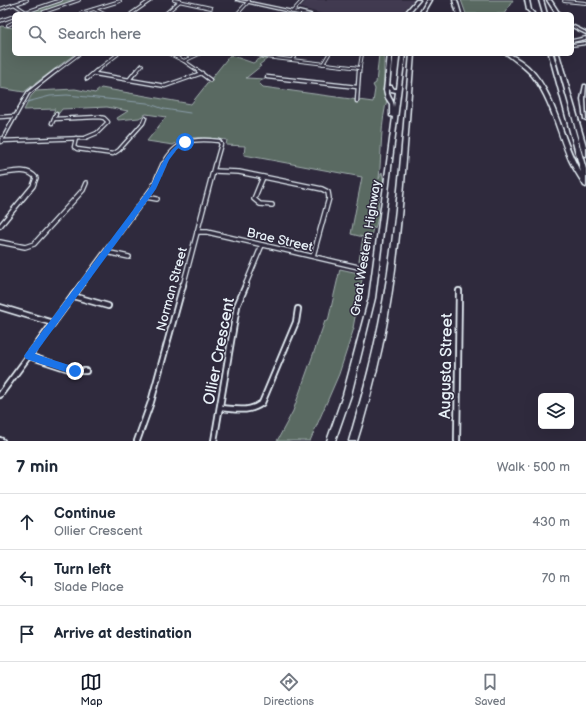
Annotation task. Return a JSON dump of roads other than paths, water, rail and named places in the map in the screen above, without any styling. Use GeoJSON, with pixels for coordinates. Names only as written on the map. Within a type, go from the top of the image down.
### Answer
{"type":"FeatureCollection","features":[{"type":"Feature","properties":{"kind":"highway"},"geometry":{"type":"LineString","coordinates":[[408,12],[420,0]]}},
{"type":"Feature","properties":{"kind":"highway"},"geometry":{"type":"LineString","coordinates":[[414,12],[420,0]]}},
{"type":"Feature","properties":{"kind":"highway"},"geometry":{"type":"LineString","coordinates":[[422,12],[429,0]]}},
{"type":"Feature","properties":{"kind":"highway"},"geometry":{"type":"LineString","coordinates":[[456,0],[459,12]]}},
{"type":"Feature","properties":{"kind":"highway"},"geometry":{"type":"LineString","coordinates":[[528,0],[531,12]]}},
{"type":"Feature","properties":{"kind":"highway"},"geometry":{"type":"LineString","coordinates":[[537,0],[540,12]]}},
{"type":"Feature","properties":{"kind":"highway"},"geometry":{"type":"LineString","coordinates":[[541,0],[544,12]]}},
{"type":"Feature","properties":{"kind":"highway"},"geometry":{"type":"LineString","coordinates":[[549,0],[557,12]]}},
{"type":"Feature","properties":{"kind":"highway"},"geometry":{"type":"LineString","coordinates":[[574,27],[586,32]]}},
{"type":"Feature","properties":{"kind":"highway"},"geometry":{"type":"LineString","coordinates":[[390,56],[386,90],[387,96],[392,104],[392,140]]}},
{"type":"Feature","properties":{"kind":"highway"},"geometry":{"type":"LineString","coordinates":[[393,56],[389,92],[398,98]]}},
{"type":"Feature","properties":{"kind":"highway","name":"Great Western Highway"},"geometry":{"type":"LineString","coordinates":[[331,441],[347,395],[372,298],[403,56]]}},
{"type":"Feature","properties":{"kind":"highway","name":"Great Western Highway"},"geometry":{"type":"LineString","coordinates":[[353,441],[375,364],[385,315],[392,267],[412,56]]}},
{"type":"Feature","properties":{"kind":"highway"},"geometry":{"type":"LineString","coordinates":[[512,56],[517,59]]}},
{"type":"Feature","properties":{"kind":"highway"},"geometry":{"type":"LineString","coordinates":[[515,56],[529,70],[549,100],[572,160],[586,185]]}},
{"type":"Feature","properties":{"kind":"highway"},"geometry":{"type":"LineString","coordinates":[[552,56],[586,180]]}},
{"type":"Feature","properties":{"kind":"highway"},"geometry":{"type":"LineString","coordinates":[[558,56],[586,155]]}},
{"type":"Feature","properties":{"kind":"highway"},"geometry":{"type":"LineString","coordinates":[[586,86],[583,99],[586,119]]}},
{"type":"Feature","properties":{"kind":"highway"},"geometry":{"type":"LineString","coordinates":[[390,87],[393,90],[399,91]]}},
{"type":"Feature","properties":{"kind":"highway"},"geometry":{"type":"LineString","coordinates":[[387,96],[408,100]]}},
{"type":"Feature","properties":{"kind":"main road"},"geometry":{"type":"LineString","coordinates":[[237,0],[298,12]]}},
{"type":"Feature","properties":{"kind":"main road"},"geometry":{"type":"LineString","coordinates":[[574,41],[586,38]]}},
{"type":"Feature","properties":{"kind":"main road"},"geometry":{"type":"LineString","coordinates":[[574,45],[586,43]]}},
{"type":"Feature","properties":{"kind":"street"},"geometry":{"type":"LineString","coordinates":[[0,8],[27,0]]}},
{"type":"Feature","properties":{"kind":"street"},"geometry":{"type":"LineString","coordinates":[[14,4],[27,12],[61,0]]}},
{"type":"Feature","properties":{"kind":"street"},"geometry":{"type":"LineString","coordinates":[[44,12],[79,0]]}},
{"type":"Feature","properties":{"kind":"street"},"geometry":{"type":"LineString","coordinates":[[134,12],[152,0]]}},
{"type":"Feature","properties":{"kind":"street"},"geometry":{"type":"LineString","coordinates":[[174,0],[211,8]]}},
{"type":"Feature","properties":{"kind":"street"},"geometry":{"type":"LineString","coordinates":[[293,11],[303,0]]}},
{"type":"Feature","properties":{"kind":"street"},"geometry":{"type":"LineString","coordinates":[[81,12],[120,1]]}},
{"type":"Feature","properties":{"kind":"street"},"geometry":{"type":"LineString","coordinates":[[167,12],[180,1]]}},
{"type":"Feature","properties":{"kind":"street"},"geometry":{"type":"LineString","coordinates":[[239,12],[248,1]]}},
{"type":"Feature","properties":{"kind":"street"},"geometry":{"type":"LineString","coordinates":[[564,1],[586,3]]}},
{"type":"Feature","properties":{"kind":"street"},"geometry":{"type":"LineString","coordinates":[[94,9],[100,12]]}},
{"type":"Feature","properties":{"kind":"street"},"geometry":{"type":"LineString","coordinates":[[0,21],[12,17]]}},
{"type":"Feature","properties":{"kind":"street"},"geometry":{"type":"LineString","coordinates":[[8,25],[12,23]]}},
{"type":"Feature","properties":{"kind":"street"},"geometry":{"type":"LineString","coordinates":[[0,142],[31,91],[76,56]]}},
{"type":"Feature","properties":{"kind":"street"},"geometry":{"type":"LineString","coordinates":[[87,79],[116,56]]}},
{"type":"Feature","properties":{"kind":"street"},"geometry":{"type":"LineString","coordinates":[[174,56],[184,61],[210,80]]}},
{"type":"Feature","properties":{"kind":"street"},"geometry":{"type":"LineString","coordinates":[[184,61],[195,56]]}},
{"type":"Feature","properties":{"kind":"street"},"geometry":{"type":"LineString","coordinates":[[268,56],[360,68]]}},
{"type":"Feature","properties":{"kind":"street"},"geometry":{"type":"LineString","coordinates":[[292,60],[295,56]]}},
{"type":"Feature","properties":{"kind":"street"},"geometry":{"type":"LineString","coordinates":[[324,64],[327,56]]}},
{"type":"Feature","properties":{"kind":"street"},"geometry":{"type":"LineString","coordinates":[[357,101],[359,91],[357,87],[362,56]]}},
{"type":"Feature","properties":{"kind":"street"},"geometry":{"type":"LineString","coordinates":[[129,80],[142,65]]}},
{"type":"Feature","properties":{"kind":"street"},"geometry":{"type":"LineString","coordinates":[[95,74],[168,85],[177,84],[202,73]]}},
{"type":"Feature","properties":{"kind":"street"},"geometry":{"type":"LineString","coordinates":[[267,77],[357,87]]}},
{"type":"Feature","properties":{"kind":"street"},"geometry":{"type":"LineString","coordinates":[[52,123],[56,114]]}},
{"type":"Feature","properties":{"kind":"street"},"geometry":{"type":"LineString","coordinates":[[0,117],[15,116]]}},
{"type":"Feature","properties":{"kind":"street"},"geometry":{"type":"LineString","coordinates":[[54,119],[99,117],[104,118],[108,122]]}},
{"type":"Feature","properties":{"kind":"street"},"geometry":{"type":"LineString","coordinates":[[76,138],[74,147],[112,155],[119,150],[144,122],[145,118]]}},
{"type":"Feature","properties":{"kind":"street"},"geometry":{"type":"LineString","coordinates":[[0,142],[87,137],[95,134],[108,122],[112,121]]}},
{"type":"Feature","properties":{"kind":"street","name":"Norman Street"},"geometry":{"type":"LineString","coordinates":[[137,441],[151,402],[214,171],[220,142],[190,140],[178,145],[165,161],[156,183],[146,197]]}},
{"type":"Feature","properties":{"kind":"street"},"geometry":{"type":"LineString","coordinates":[[214,171],[237,172],[330,191],[330,198],[313,256]]}},
{"type":"Feature","properties":{"kind":"street"},"geometry":{"type":"LineString","coordinates":[[0,174],[30,172],[35,175]]}},
{"type":"Feature","properties":{"kind":"street"},"geometry":{"type":"LineString","coordinates":[[35,175],[39,173]]}},
{"type":"Feature","properties":{"kind":"street"},"geometry":{"type":"LineString","coordinates":[[0,226],[34,184],[36,180],[35,175]]}},
{"type":"Feature","properties":{"kind":"street"},"geometry":{"type":"LineString","coordinates":[[263,177],[254,199],[260,204],[272,205]]}},
{"type":"Feature","properties":{"kind":"street"},"geometry":{"type":"LineString","coordinates":[[0,242],[30,248],[83,190],[86,183]]}},
{"type":"Feature","properties":{"kind":"street"},"geometry":{"type":"LineString","coordinates":[[0,395],[146,197],[157,199]]}},
{"type":"Feature","properties":{"kind":"street","name":"Brae Street"},"geometry":{"type":"LineString","coordinates":[[197,232],[207,232],[358,267]]}},
{"type":"Feature","properties":{"kind":"street","name":"Ollier Crescent"},"geometry":{"type":"LineString","coordinates":[[214,441],[237,306],[262,245]]}},
{"type":"Feature","properties":{"kind":"street"},"geometry":{"type":"LineString","coordinates":[[106,252],[129,257]]}},
{"type":"Feature","properties":{"kind":"street","name":"Augusta Street"},"geometry":{"type":"LineString","coordinates":[[456,441],[459,292]]}},
{"type":"Feature","properties":{"kind":"street"},"geometry":{"type":"LineString","coordinates":[[73,296],[108,306]]}},
{"type":"Feature","properties":{"kind":"street"},"geometry":{"type":"LineString","coordinates":[[0,307],[53,323]]}},
{"type":"Feature","properties":{"kind":"street"},"geometry":{"type":"LineString","coordinates":[[220,408],[249,410],[262,402],[296,322],[298,309]]}},
{"type":"Feature","properties":{"kind":"street"},"geometry":{"type":"LineString","coordinates":[[29,356],[75,371],[86,372]]}},
{"type":"Feature","properties":{"kind":"waterway"},"geometry":{"type":"LineString","coordinates":[[27,102],[50,96],[67,95],[147,103],[164,109],[190,113]]}}]}
